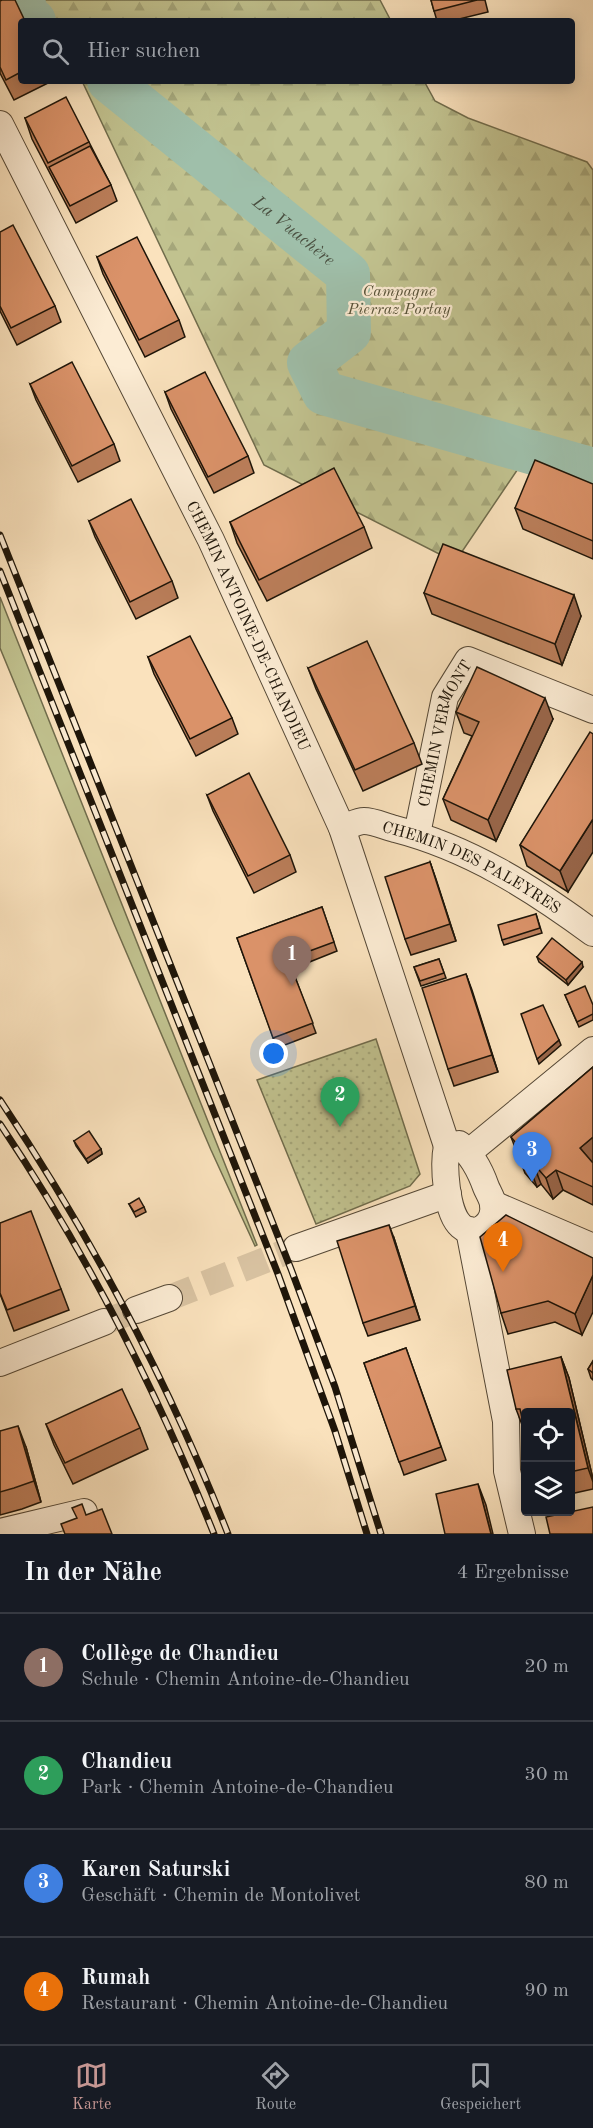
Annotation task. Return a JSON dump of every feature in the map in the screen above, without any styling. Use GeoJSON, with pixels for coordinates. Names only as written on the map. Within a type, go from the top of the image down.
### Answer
{"type":"FeatureCollection","features":[{"type":"Feature","properties":{"kind":"street","name":"CHEMIN ANTOINE-DE-CHANDIEU"},"geometry":{"type":"LineString","coordinates":[[0,124],[208,534],[342,828],[458,1149]]}},
{"type":"Feature","properties":{"kind":"street","name":"CHEMIN VERMONT"},"geometry":{"type":"LineString","coordinates":[[417,834],[445,697],[468,660],[593,710]]}},
{"type":"Feature","properties":{"kind":"street","name":"CHEMIN DES PALEYRES"},"geometry":{"type":"LineString","coordinates":[[342,828],[364,821],[417,834],[462,852],[503,872],[593,933]]}},
{"type":"Feature","properties":{"kind":"street"},"geometry":{"type":"LineString","coordinates":[[458,1149],[483,1178],[493,1204],[492,1216],[486,1226],[478,1231],[468,1230],[460,1225],[448,1194],[445,1172],[458,1149],[593,1050]]}},
{"type":"Feature","properties":{"kind":"street"},"geometry":{"type":"LineString","coordinates":[[296,1248],[448,1194]]}},
{"type":"Feature","properties":{"kind":"street"},"geometry":{"type":"LineString","coordinates":[[493,1204],[593,1247]]}},
{"type":"Feature","properties":{"kind":"street"},"geometry":{"type":"LineString","coordinates":[[468,1230],[506,1421],[507,1471],[522,1534]]}},
{"type":"Feature","properties":{"kind":"street"},"geometry":{"type":"LineString","coordinates":[[136,1310],[169,1298]]}},
{"type":"Feature","properties":{"kind":"street"},"geometry":{"type":"LineString","coordinates":[[0,1363],[104,1323]]}},
{"type":"Feature","properties":{"kind":"street"},"geometry":{"type":"LineString","coordinates":[[0,1532],[84,1512]]}},
{"type":"Feature","properties":{"kind":"green space"},"geometry":{"type":"Polygon","coordinates":[[[43,0],[380,0],[389,18],[52,18],[43,0]]]}},
{"type":"Feature","properties":{"kind":"green space","name":"Campagne Pierraz Portay"},"geometry":{"type":"Polygon","coordinates":[[[83,84],[426,84],[435,101],[468,118],[587,162],[593,170],[593,468],[530,451],[455,562],[264,465],[83,84]]]}},
{"type":"Feature","properties":{"kind":"green space"},"geometry":{"type":"Polygon","coordinates":[[[0,597],[257,1245],[255,1246],[211,1150],[115,926],[0,648],[0,597]]]}},
{"type":"Feature","properties":{"kind":"green space"},"geometry":{"type":"Polygon","coordinates":[[[376,1039],[420,1174],[410,1186],[316,1224],[257,1080],[376,1039]]]}},
{"type":"Feature","properties":{"kind":"building"},"geometry":{"type":"Polygon","coordinates":[[[15,0],[24,18],[18,18],[18,74],[6,80],[0,67],[0,1],[15,0]]]}},
{"type":"Feature","properties":{"kind":"building"},"geometry":{"type":"Polygon","coordinates":[[[431,0],[477,0],[434,11],[431,0]]]}},
{"type":"Feature","properties":{"kind":"building"},"geometry":{"type":"Polygon","coordinates":[[[66,97],[89,142],[48,163],[25,118],[66,97]]]}},
{"type":"Feature","properties":{"kind":"building"},"geometry":{"type":"Polygon","coordinates":[[[90,146],[111,185],[70,206],[49,167],[90,146]]]}},
{"type":"Feature","properties":{"kind":"building"},"geometry":{"type":"Polygon","coordinates":[[[13,225],[55,306],[11,328],[0,306],[0,232],[13,225]]]}},
{"type":"Feature","properties":{"kind":"building"},"geometry":{"type":"Polygon","coordinates":[[[137,237],[179,320],[139,340],[97,257],[137,237]]]}},
{"type":"Feature","properties":{"kind":"building"},"geometry":{"type":"Polygon","coordinates":[[[72,362],[114,444],[72,466],[30,384],[72,362]]]}},
{"type":"Feature","properties":{"kind":"building"},"geometry":{"type":"Polygon","coordinates":[[[205,372],[248,456],[208,477],[165,392],[205,372]]]}},
{"type":"Feature","properties":{"kind":"building"},"geometry":{"type":"Polygon","coordinates":[[[535,460],[593,484],[593,541],[515,508],[535,460]]]}},
{"type":"Feature","properties":{"kind":"building"},"geometry":{"type":"Polygon","coordinates":[[[334,468],[364,527],[259,580],[230,522],[334,468]]]}},
{"type":"Feature","properties":{"kind":"building"},"geometry":{"type":"Polygon","coordinates":[[[131,499],[172,581],[130,602],[89,521],[131,499]]]}},
{"type":"Feature","properties":{"kind":"building"},"geometry":{"type":"Polygon","coordinates":[[[443,544],[574,595],[555,644],[424,593],[443,544]]]}},
{"type":"Feature","properties":{"kind":"building"},"geometry":{"type":"Polygon","coordinates":[[[190,636],[232,718],[190,739],[148,657],[190,636]]]}},
{"type":"Feature","properties":{"kind":"building"},"geometry":{"type":"Polygon","coordinates":[[[367,641],[414,743],[355,770],[308,668],[367,641]]]}},
{"type":"Feature","properties":{"kind":"building"},"geometry":{"type":"Polygon","coordinates":[[[477,667],[545,698],[488,820],[443,799],[479,722],[456,712],[477,667]]]}},
{"type":"Feature","properties":{"kind":"building"},"geometry":{"type":"Polygon","coordinates":[[[590,732],[593,734],[593,819],[560,871],[520,845],[590,732]]]}},
{"type":"Feature","properties":{"kind":"building"},"geometry":{"type":"Polygon","coordinates":[[[249,773],[290,855],[248,876],[207,795],[249,773]]]}},
{"type":"Feature","properties":{"kind":"building"},"geometry":{"type":"Polygon","coordinates":[[[430,862],[450,924],[405,939],[385,877],[430,862]]]}},
{"type":"Feature","properties":{"kind":"building"},"geometry":{"type":"Polygon","coordinates":[[[322,907],[334,942],[288,959],[313,1023],[273,1038],[237,938],[322,907]]]}},
{"type":"Feature","properties":{"kind":"building"},"geometry":{"type":"Polygon","coordinates":[[[536,914],[540,928],[502,940],[498,925],[536,914]]]}},
{"type":"Feature","properties":{"kind":"building"},"geometry":{"type":"Polygon","coordinates":[[[552,938],[582,962],[566,980],[537,957],[552,938]]]}},
{"type":"Feature","properties":{"kind":"building"},"geometry":{"type":"Polygon","coordinates":[[[439,959],[444,973],[420,981],[414,967],[439,959]]]}},
{"type":"Feature","properties":{"kind":"building"},"geometry":{"type":"Polygon","coordinates":[[[466,974],[492,1055],[448,1069],[422,988],[466,974]]]}},
{"type":"Feature","properties":{"kind":"building"},"geometry":{"type":"Polygon","coordinates":[[[585,986],[593,1005],[593,1014],[577,1022],[565,995],[585,986]]]}},
{"type":"Feature","properties":{"kind":"building"},"geometry":{"type":"Polygon","coordinates":[[[543,1005],[559,1040],[537,1059],[521,1014],[543,1005]]]}},
{"type":"Feature","properties":{"kind":"building"},"geometry":{"type":"Polygon","coordinates":[[[593,1067],[593,1137],[580,1148],[593,1163],[593,1187],[556,1170],[546,1178],[533,1163],[529,1166],[518,1153],[521,1149],[511,1137],[593,1067]]]}},
{"type":"Feature","properties":{"kind":"building"},"geometry":{"type":"Polygon","coordinates":[[[89,1131],[101,1149],[86,1159],[74,1141],[89,1131]]]}},
{"type":"Feature","properties":{"kind":"building"},"geometry":{"type":"Polygon","coordinates":[[[139,1198],[144,1207],[134,1212],[129,1204],[139,1198]]]}},
{"type":"Feature","properties":{"kind":"building"},"geometry":{"type":"Polygon","coordinates":[[[31,1211],[61,1289],[7,1310],[0,1293],[0,1223],[31,1211]]]}},
{"type":"Feature","properties":{"kind":"building"},"geometry":{"type":"Polygon","coordinates":[[[506,1215],[593,1258],[593,1275],[575,1314],[548,1301],[501,1313],[480,1237],[506,1215]]]}},
{"type":"Feature","properties":{"kind":"building"},"geometry":{"type":"Polygon","coordinates":[[[389,1225],[415,1306],[363,1323],[337,1241],[389,1225]]]}},
{"type":"Feature","properties":{"kind":"building"},"geometry":{"type":"Polygon","coordinates":[[[406,1348],[441,1447],[399,1462],[364,1363],[406,1348]]]}},
{"type":"Feature","properties":{"kind":"building"},"geometry":{"type":"Polygon","coordinates":[[[561,1357],[573,1408],[521,1408],[521,1413],[520,1409],[516,1409],[507,1370],[561,1357]]]}},
{"type":"Feature","properties":{"kind":"building"},"geometry":{"type":"Polygon","coordinates":[[[593,1361],[593,1373],[588,1369],[593,1361]]]}},
{"type":"Feature","properties":{"kind":"building"},"geometry":{"type":"Polygon","coordinates":[[[122,1389],[140,1428],[65,1463],[46,1424],[122,1389]]]}},
{"type":"Feature","properties":{"kind":"building"},"geometry":{"type":"Polygon","coordinates":[[[575,1415],[588,1468],[575,1471],[575,1415]]]}},
{"type":"Feature","properties":{"kind":"building"},"geometry":{"type":"Polygon","coordinates":[[[18,1426],[34,1481],[0,1492],[0,1431],[18,1426]]]}},
{"type":"Feature","properties":{"kind":"building"},"geometry":{"type":"Polygon","coordinates":[[[478,1484],[491,1534],[445,1534],[436,1494],[478,1484]]]}},
{"type":"Feature","properties":{"kind":"building"},"geometry":{"type":"Polygon","coordinates":[[[82,1504],[86,1515],[102,1509],[112,1534],[65,1534],[61,1524],[77,1518],[72,1508],[82,1504]]]}},
{"type":"Feature","properties":{"kind":"building"},"geometry":{"type":"Polygon","coordinates":[[[593,1507],[593,1534],[550,1534],[546,1517],[575,1516],[575,1511],[593,1507]]]}},
{"type":"Feature","properties":{"kind":"waterway","name":"La Vuachère"},"geometry":{"type":"LineString","coordinates":[[22,0],[30,18]]}},
{"type":"Feature","properties":{"kind":"waterway","name":"La Vuachère"},"geometry":{"type":"LineString","coordinates":[[113,84],[348,274],[349,332],[309,363],[324,393],[593,470]]}},
{"type":"Feature","properties":{"kind":"tunnel"},"geometry":{"type":"LineString","coordinates":[[169,1298],[296,1248]]}},
{"type":"Feature","properties":{"kind":"tunnel"},"geometry":{"type":"LineString","coordinates":[[104,1322],[136,1310]]}},
{"type":"Feature","properties":{"kind":"railway"},"geometry":{"type":"LineString","coordinates":[[0,535],[291,1269],[335,1387],[381,1534]]}},
{"type":"Feature","properties":{"kind":"railway"},"geometry":{"type":"LineString","coordinates":[[0,571],[278,1274],[335,1431],[367,1534]]}},
{"type":"Feature","properties":{"kind":"railway"},"geometry":{"type":"LineString","coordinates":[[0,1100],[66,1204],[126,1311],[180,1421],[228,1534]]}},
{"type":"Feature","properties":{"kind":"railway"},"geometry":{"type":"LineString","coordinates":[[0,1124],[62,1222],[118,1323],[169,1428],[214,1534]]}},
{"type":"Feature","properties":{"kind":"place","name":"Collège de Chandieu"},"geometry":{"type":"Point","coordinates":[292,986]}},
{"type":"Feature","properties":{"kind":"place","name":"Chandieu"},"geometry":{"type":"Point","coordinates":[340,1127]}},
{"type":"Feature","properties":{"kind":"place","name":"Karen Saturski"},"geometry":{"type":"Point","coordinates":[532,1182]}},
{"type":"Feature","properties":{"kind":"place","name":"Rumah"},"geometry":{"type":"Point","coordinates":[503,1272]}}]}
